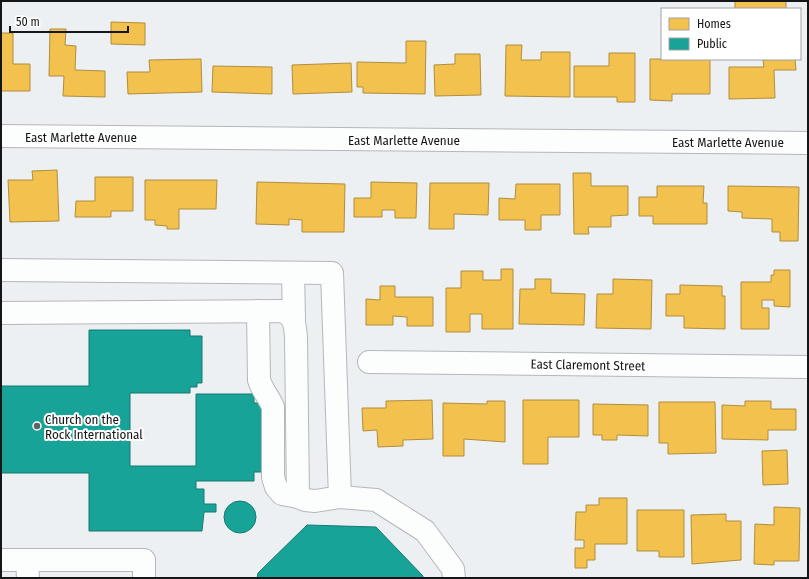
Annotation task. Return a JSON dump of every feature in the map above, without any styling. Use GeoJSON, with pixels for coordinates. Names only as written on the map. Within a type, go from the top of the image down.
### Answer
{"type":"FeatureCollection","features":[{"type":"Feature","properties":{"kind":"street","name":"East Marlette Avenue"},"geometry":{"type":"LineString","coordinates":[[1,136],[808,143]]}},
{"type":"Feature","properties":{"kind":"street"},"geometry":{"type":"LineString","coordinates":[[1,270],[332,273],[340,497]]}},
{"type":"Feature","properties":{"kind":"street"},"geometry":{"type":"LineString","coordinates":[[293,273],[296,336],[298,497]]}},
{"type":"Feature","properties":{"kind":"street"},"geometry":{"type":"LineString","coordinates":[[1,313],[281,310],[294,319]]}},
{"type":"Feature","properties":{"kind":"street"},"geometry":{"type":"LineString","coordinates":[[258,311],[259,380],[262,390],[269,398],[273,407],[273,477],[276,487],[282,494],[305,500],[315,501],[340,497],[376,500],[425,531],[453,569],[454,578]]}},
{"type":"Feature","properties":{"kind":"street","name":"East Claremont Street"},"geometry":{"type":"LineString","coordinates":[[369,362],[808,367]]}},
{"type":"Feature","properties":{"kind":"street"},"geometry":{"type":"LineString","coordinates":[[1,560],[27,569],[144,560],[144,578]]}},
{"type":"Feature","properties":{"kind":"building: Homes"},"geometry":{"type":"Polygon","coordinates":[[[735,1],[786,1],[786,8],[735,8],[735,1]]]}},
{"type":"Feature","properties":{"kind":"building: Homes"},"geometry":{"type":"Polygon","coordinates":[[[111,22],[145,23],[145,45],[111,44],[111,22]]]}},
{"type":"Feature","properties":{"kind":"building: Homes"},"geometry":{"type":"Polygon","coordinates":[[[50,29],[66,29],[65,45],[76,46],[75,70],[105,71],[105,97],[63,96],[64,76],[49,76],[50,29]]]}},
{"type":"Feature","properties":{"kind":"building: Homes"},"geometry":{"type":"Polygon","coordinates":[[[1,33],[13,33],[13,64],[30,64],[30,91],[1,91],[1,33]]]}},
{"type":"Feature","properties":{"kind":"building: Homes"},"geometry":{"type":"Polygon","coordinates":[[[406,41],[426,41],[425,94],[363,93],[363,87],[357,87],[357,62],[406,63],[406,41]]]}},
{"type":"Feature","properties":{"kind":"building: Homes"},"geometry":{"type":"Polygon","coordinates":[[[506,45],[522,45],[521,60],[541,60],[541,52],[570,52],[570,97],[505,96],[506,45]]]}},
{"type":"Feature","properties":{"kind":"building: Homes"},"geometry":{"type":"Polygon","coordinates":[[[609,53],[635,53],[635,102],[617,102],[617,97],[574,97],[574,66],[609,66],[609,53]]]}},
{"type":"Feature","properties":{"kind":"building: Homes"},"geometry":{"type":"Polygon","coordinates":[[[455,54],[480,54],[481,95],[435,96],[434,65],[455,64],[455,54]]]}},
{"type":"Feature","properties":{"kind":"building: Homes"},"geometry":{"type":"Polygon","coordinates":[[[201,59],[202,92],[128,94],[127,72],[150,72],[149,60],[201,59]]]}},
{"type":"Feature","properties":{"kind":"building: Homes"},"geometry":{"type":"Polygon","coordinates":[[[650,59],[710,60],[710,94],[672,94],[672,101],[650,100],[650,59]]]}},
{"type":"Feature","properties":{"kind":"building: Homes"},"geometry":{"type":"Polygon","coordinates":[[[763,60],[795,60],[796,70],[774,70],[775,98],[729,99],[729,67],[764,67],[763,60]]]}},
{"type":"Feature","properties":{"kind":"building: Homes"},"geometry":{"type":"Polygon","coordinates":[[[351,63],[352,92],[293,94],[292,65],[351,63]]]}},
{"type":"Feature","properties":{"kind":"building: Homes"},"geometry":{"type":"Polygon","coordinates":[[[213,66],[272,67],[272,94],[212,92],[213,66]]]}},
{"type":"Feature","properties":{"kind":"building: Homes"},"geometry":{"type":"Polygon","coordinates":[[[57,170],[59,221],[10,222],[8,180],[33,180],[32,171],[57,170]]]}},
{"type":"Feature","properties":{"kind":"building: Homes"},"geometry":{"type":"Polygon","coordinates":[[[573,173],[591,173],[591,186],[628,186],[628,215],[611,216],[611,227],[588,227],[589,234],[574,234],[573,173]]]}},
{"type":"Feature","properties":{"kind":"building: Homes"},"geometry":{"type":"Polygon","coordinates":[[[95,177],[133,177],[133,211],[111,211],[111,217],[75,217],[76,201],[95,201],[95,177]]]}},
{"type":"Feature","properties":{"kind":"building: Homes"},"geometry":{"type":"Polygon","coordinates":[[[145,180],[217,180],[216,209],[179,209],[179,229],[167,229],[167,226],[155,225],[155,220],[145,220],[145,180]]]}},
{"type":"Feature","properties":{"kind":"building: Homes"},"geometry":{"type":"Polygon","coordinates":[[[257,182],[345,184],[344,232],[302,232],[302,220],[289,219],[289,225],[256,224],[257,182]]]}},
{"type":"Feature","properties":{"kind":"building: Homes"},"geometry":{"type":"Polygon","coordinates":[[[371,182],[417,183],[416,218],[395,218],[395,210],[382,210],[382,217],[354,217],[354,198],[371,198],[371,182]]]}},
{"type":"Feature","properties":{"kind":"building: Homes"},"geometry":{"type":"Polygon","coordinates":[[[430,183],[489,183],[488,215],[454,214],[454,229],[429,229],[430,183]]]}},
{"type":"Feature","properties":{"kind":"building: Homes"},"geometry":{"type":"Polygon","coordinates":[[[516,184],[560,184],[560,215],[541,215],[541,230],[525,230],[525,220],[499,220],[499,198],[515,199],[516,184]]]}},
{"type":"Feature","properties":{"kind":"building: Homes"},"geometry":{"type":"Polygon","coordinates":[[[657,186],[704,186],[703,203],[707,203],[707,224],[653,224],[653,216],[639,216],[639,197],[657,197],[657,186]]]}},
{"type":"Feature","properties":{"kind":"building: Homes"},"geometry":{"type":"Polygon","coordinates":[[[728,186],[799,187],[798,241],[780,241],[780,232],[772,232],[772,219],[742,218],[742,212],[728,211],[728,186]]]}},
{"type":"Feature","properties":{"kind":"building: Homes"},"geometry":{"type":"Polygon","coordinates":[[[501,269],[513,269],[513,329],[482,329],[482,314],[470,314],[470,332],[446,332],[446,288],[461,288],[461,271],[483,271],[483,280],[501,280],[501,269]]]}},
{"type":"Feature","properties":{"kind":"building: Homes"},"geometry":{"type":"Polygon","coordinates":[[[774,270],[790,270],[790,307],[774,306],[774,300],[762,300],[762,308],[769,308],[769,329],[741,329],[741,282],[771,282],[771,275],[774,275],[774,270]]]}},
{"type":"Feature","properties":{"kind":"building: Homes"},"geometry":{"type":"Polygon","coordinates":[[[535,279],[551,279],[551,293],[585,294],[584,325],[519,324],[520,289],[535,289],[535,279]]]}},
{"type":"Feature","properties":{"kind":"building: Homes"},"geometry":{"type":"Polygon","coordinates":[[[613,279],[652,280],[651,329],[596,328],[597,294],[613,294],[613,279]]]}},
{"type":"Feature","properties":{"kind":"building: Homes"},"geometry":{"type":"Polygon","coordinates":[[[680,285],[722,286],[722,296],[725,296],[725,329],[684,328],[684,316],[666,316],[666,294],[680,294],[680,285]]]}},
{"type":"Feature","properties":{"kind":"building: Homes"},"geometry":{"type":"Polygon","coordinates":[[[380,286],[395,286],[395,297],[433,297],[433,326],[407,326],[407,317],[393,316],[393,325],[366,325],[366,299],[380,300],[380,286]]]}},
{"type":"Feature","properties":{"kind":"building: Homes"},"geometry":{"type":"Polygon","coordinates":[[[432,400],[433,439],[403,440],[403,446],[378,447],[377,430],[363,431],[362,408],[386,408],[386,401],[432,400]]]}},
{"type":"Feature","properties":{"kind":"building: Homes"},"geometry":{"type":"Polygon","coordinates":[[[523,400],[579,400],[579,437],[548,437],[548,464],[523,464],[523,400]]]}},
{"type":"Feature","properties":{"kind":"building: Homes"},"geometry":{"type":"Polygon","coordinates":[[[487,401],[505,401],[505,442],[464,439],[464,456],[443,456],[443,403],[487,404],[487,401]]]}},
{"type":"Feature","properties":{"kind":"building: Homes"},"geometry":{"type":"Polygon","coordinates":[[[745,401],[771,401],[771,409],[796,409],[796,430],[768,430],[768,440],[722,439],[722,405],[745,406],[745,401]]]}},
{"type":"Feature","properties":{"kind":"building: Homes"},"geometry":{"type":"Polygon","coordinates":[[[659,402],[715,402],[716,453],[668,454],[668,443],[659,443],[659,402]]]}},
{"type":"Feature","properties":{"kind":"building: Homes"},"geometry":{"type":"Polygon","coordinates":[[[593,404],[648,405],[648,436],[617,435],[617,440],[602,440],[602,435],[593,435],[593,404]]]}},
{"type":"Feature","properties":{"kind":"building: Homes"},"geometry":{"type":"Polygon","coordinates":[[[787,450],[788,484],[763,485],[762,451],[787,450]]]}},
{"type":"Feature","properties":{"kind":"building: Homes"},"geometry":{"type":"Polygon","coordinates":[[[599,498],[627,498],[627,544],[595,544],[595,560],[587,560],[587,568],[575,568],[575,548],[584,548],[584,540],[575,540],[576,512],[586,512],[586,505],[599,505],[599,498]]]}},
{"type":"Feature","properties":{"kind":"building: Homes"},"geometry":{"type":"Polygon","coordinates":[[[774,507],[800,508],[799,561],[774,561],[774,565],[754,564],[755,524],[774,525],[774,507]]]}},
{"type":"Feature","properties":{"kind":"building: Homes"},"geometry":{"type":"Polygon","coordinates":[[[637,510],[684,510],[684,557],[659,557],[659,551],[637,551],[637,510]]]}},
{"type":"Feature","properties":{"kind":"building: Homes"},"geometry":{"type":"Polygon","coordinates":[[[726,514],[726,521],[741,521],[741,560],[692,564],[691,515],[726,514]]]}},
{"type":"Feature","properties":{"kind":"building: Public"},"geometry":{"type":"Polygon","coordinates":[[[89,330],[190,330],[190,336],[202,336],[202,383],[197,383],[197,387],[190,387],[190,393],[130,393],[130,466],[196,466],[196,394],[254,394],[254,403],[267,403],[267,472],[254,472],[254,481],[196,481],[196,489],[204,489],[204,504],[216,504],[216,512],[204,512],[202,531],[89,531],[89,473],[1,473],[1,386],[89,386],[89,330]]]}},
{"type":"Feature","properties":{"kind":"building: Public"},"geometry":{"type":"Polygon","coordinates":[[[237,501],[243,501],[253,508],[256,517],[255,523],[249,530],[243,533],[237,533],[227,526],[224,520],[224,514],[231,504],[237,501]]]}},
{"type":"Feature","properties":{"kind":"building: Public"},"geometry":{"type":"Polygon","coordinates":[[[307,525],[376,527],[423,576],[423,578],[257,578],[258,573],[307,525]]]}},
{"type":"Feature","properties":{"kind":"place","name":"Church on the Rock International"},"geometry":{"type":"Point","coordinates":[37,426]}}]}
